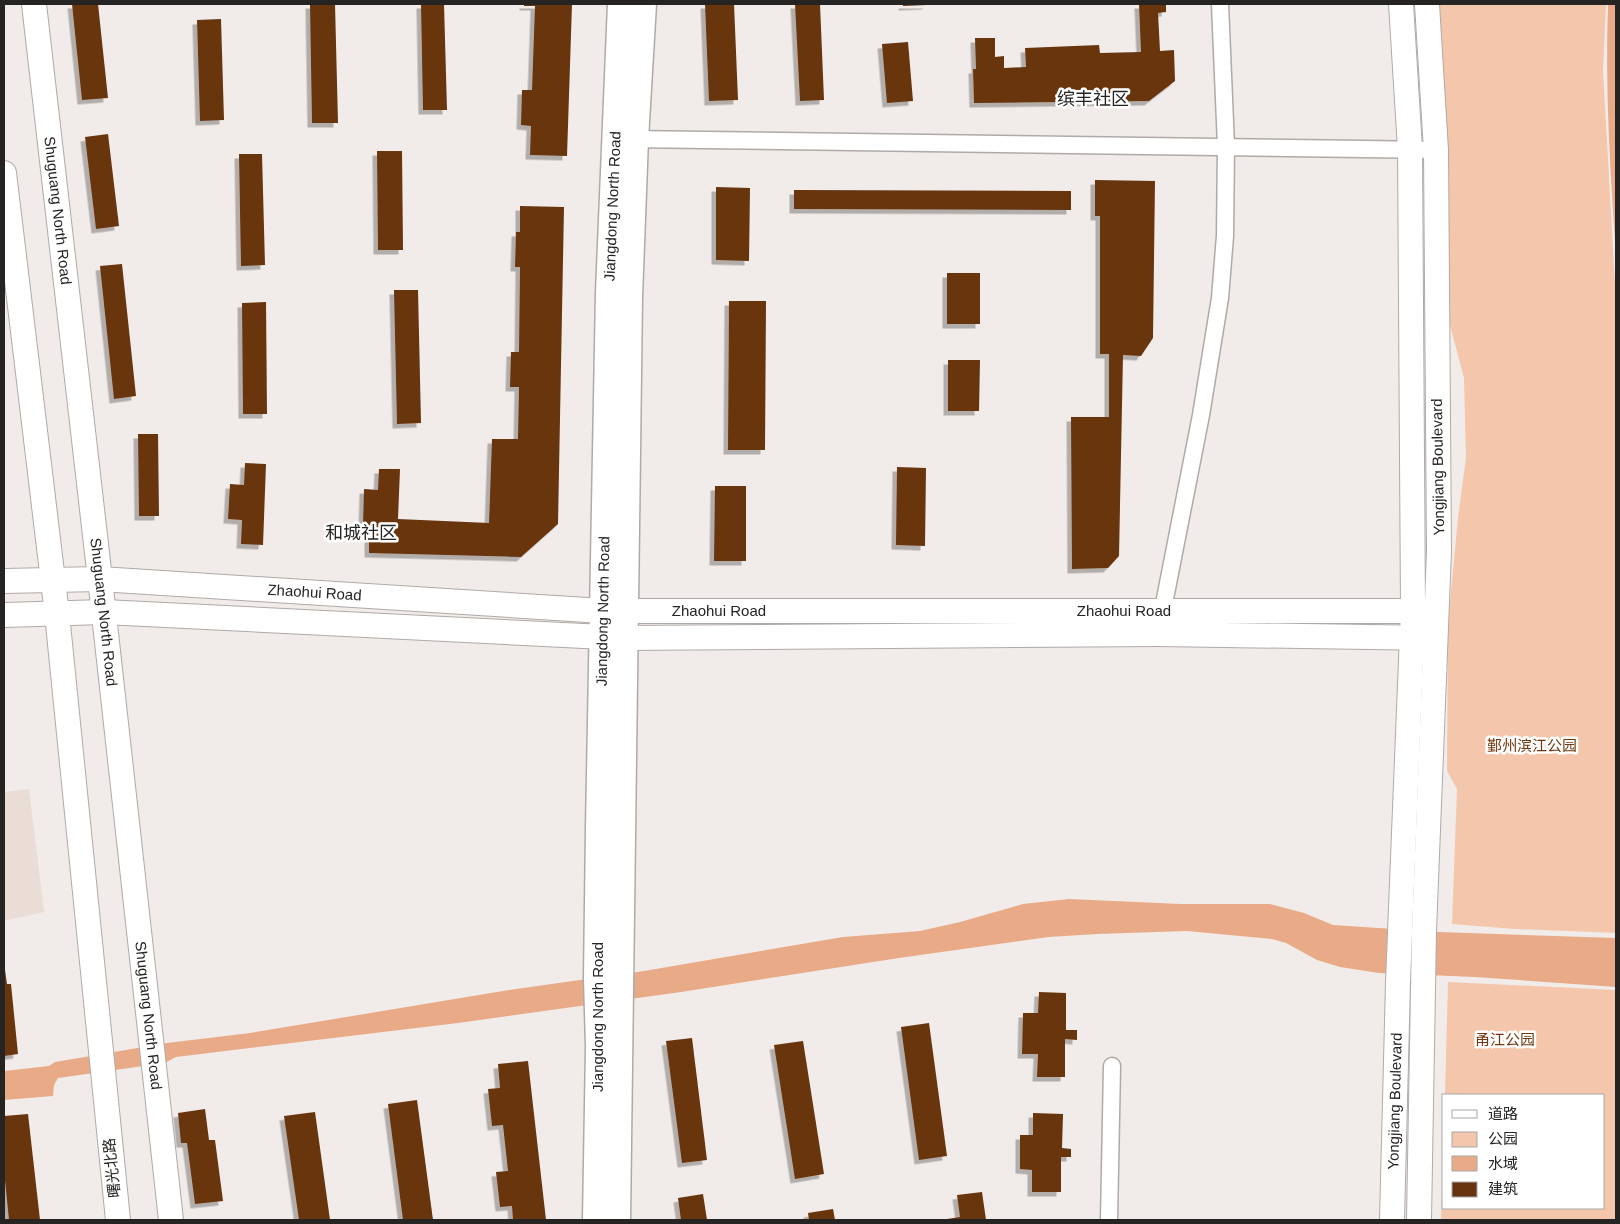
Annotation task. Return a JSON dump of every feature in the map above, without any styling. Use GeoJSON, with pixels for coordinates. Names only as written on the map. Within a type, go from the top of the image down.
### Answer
{"type":"FeatureCollection","features":[{"type":"Feature","properties":{"kind":"main road","name":"Shuguang North Road"},"geometry":{"type":"LineString","coordinates":[[34,4],[171,1220]]}},
{"type":"Feature","properties":{"kind":"main road","name":"Jiangdong North Road"},"geometry":{"type":"LineString","coordinates":[[621,4],[625,138]]}},
{"type":"Feature","properties":{"kind":"main road","name":"Jiangdong North Road"},"geometry":{"type":"LineString","coordinates":[[617,1220],[609,1033],[597,978],[614,611],[609,292],[625,138],[643,4]]}},
{"type":"Feature","properties":{"kind":"main road","name":"Yongjiang Boulevard"},"geometry":{"type":"LineString","coordinates":[[1401,4],[1410,149],[1413,610],[1423,638],[1424,931],[1419,1220]]}},
{"type":"Feature","properties":{"kind":"main road","name":"Yongjiang Boulevard"},"geometry":{"type":"LineString","coordinates":[[1392,1220],[1401,918],[1423,638],[1436,611],[1439,551],[1436,150],[1427,4]]}},
{"type":"Feature","properties":{"kind":"main road"},"geometry":{"type":"LineString","coordinates":[[4,173],[57,614]]}},
{"type":"Feature","properties":{"kind":"main road","name":"Zhaohui Road"},"geometry":{"type":"LineString","coordinates":[[4,581],[100,579],[614,611],[1436,611]]}},
{"type":"Feature","properties":{"kind":"main road","name":"Zhaohui Road"},"geometry":{"type":"LineString","coordinates":[[4,615],[104,612],[613,637],[1158,634],[1423,638]]}},
{"type":"Feature","properties":{"kind":"main road","name":"曙光北路"},"geometry":{"type":"LineString","coordinates":[[57,614],[118,1220]]}},
{"type":"Feature","properties":{"kind":"main road","name":"Jiangdong North Road"},"geometry":{"type":"LineString","coordinates":[[596,1220],[609,1033],[620,960],[613,637]]}},
{"type":"Feature","properties":{"kind":"street"},"geometry":{"type":"LineString","coordinates":[[1158,634],[1201,415],[1220,298],[1225,236],[1226,146],[1220,4]]}},
{"type":"Feature","properties":{"kind":"street"},"geometry":{"type":"LineString","coordinates":[[625,138],[1436,150]]}},
{"type":"Feature","properties":{"kind":"street"},"geometry":{"type":"LineString","coordinates":[[1109,1220],[1112,1066]]}},
{"type":"Feature","properties":{"kind":"shaded area"},"geometry":{"type":"Polygon","coordinates":[[[29,789],[44,912],[4,921],[4,792],[29,789]]]}},
{"type":"Feature","properties":{"kind":"green space","name":"鄞州滨江公园"},"geometry":{"type":"Polygon","coordinates":[[[1436,4],[1606,4],[1603,71],[1616,302],[1616,933],[1515,929],[1452,924],[1457,789],[1447,771],[1448,623],[1466,458],[1464,378],[1450,325],[1436,4]]]}},
{"type":"Feature","properties":{"kind":"green space","name":"甬江公园"},"geometry":{"type":"Polygon","coordinates":[[[1448,982],[1616,990],[1616,1220],[1441,1220],[1442,1190],[1442,1209],[1605,1209],[1605,1094],[1445,1094],[1448,982]]]}},
{"type":"Feature","properties":{"kind":"water"},"geometry":{"type":"Polygon","coordinates":[[[1608,4],[1616,4],[1616,255],[1609,130],[1608,4]]]}},
{"type":"Feature","properties":{"kind":"water"},"geometry":{"type":"Polygon","coordinates":[[[1069,899],[1181,904],[1270,904],[1304,913],[1333,925],[1439,932],[1616,938],[1616,987],[1475,977],[1379,973],[1340,967],[1317,960],[1286,943],[1272,939],[1187,931],[1049,937],[458,1023],[176,1057],[165,1063],[58,1078],[54,1085],[53,1096],[4,1100],[4,1071],[49,1066],[55,1062],[167,1043],[250,1033],[509,990],[644,971],[843,937],[920,931],[1023,904],[1069,899]]]}},
{"type":"Feature","properties":{"kind":"building"},"geometry":{"type":"Polygon","coordinates":[[[72,4],[98,4],[108,98],[82,100],[72,4]]]}},
{"type":"Feature","properties":{"kind":"building"},"geometry":{"type":"Polygon","coordinates":[[[310,4],[335,4],[338,123],[312,123],[310,4]]]}},
{"type":"Feature","properties":{"kind":"building"},"geometry":{"type":"Polygon","coordinates":[[[421,4],[444,4],[447,110],[423,110],[421,4]]]}},
{"type":"Feature","properties":{"kind":"building"},"geometry":{"type":"Polygon","coordinates":[[[524,4],[572,4],[567,156],[530,155],[531,126],[521,125],[522,90],[532,90],[535,6],[524,6],[524,4]]]}},
{"type":"Feature","properties":{"kind":"building"},"geometry":{"type":"Polygon","coordinates":[[[705,4],[734,4],[738,100],[709,101],[705,4]]]}},
{"type":"Feature","properties":{"kind":"building"},"geometry":{"type":"Polygon","coordinates":[[[795,4],[820,4],[824,100],[800,101],[795,4]]]}},
{"type":"Feature","properties":{"kind":"building"},"geometry":{"type":"Polygon","coordinates":[[[903,4],[927,4],[927,5],[903,6],[903,4]]]}},
{"type":"Feature","properties":{"kind":"building"},"geometry":{"type":"Polygon","coordinates":[[[1139,4],[1166,4],[1166,12],[1158,13],[1160,51],[1174,50],[1175,81],[1149,101],[974,103],[973,69],[976,69],[975,38],[995,38],[995,57],[1004,56],[1004,68],[1026,67],[1025,48],[1099,45],[1100,53],[1141,52],[1139,4]]]}},
{"type":"Feature","properties":{"kind":"building"},"geometry":{"type":"Polygon","coordinates":[[[221,19],[224,120],[200,121],[197,20],[221,19]]]}},
{"type":"Feature","properties":{"kind":"building"},"geometry":{"type":"Polygon","coordinates":[[[908,42],[913,101],[887,103],[882,44],[908,42]]]}},
{"type":"Feature","properties":{"kind":"building"},"geometry":{"type":"Polygon","coordinates":[[[108,134],[119,226],[96,229],[85,137],[108,134]]]}},
{"type":"Feature","properties":{"kind":"building"},"geometry":{"type":"Polygon","coordinates":[[[377,151],[402,151],[403,250],[378,250],[377,151]]]}},
{"type":"Feature","properties":{"kind":"building"},"geometry":{"type":"Polygon","coordinates":[[[239,154],[262,154],[265,265],[241,266],[239,154]]]}},
{"type":"Feature","properties":{"kind":"building"},"geometry":{"type":"Polygon","coordinates":[[[1095,180],[1155,181],[1153,338],[1141,356],[1123,355],[1119,556],[1108,568],[1072,569],[1071,417],[1109,417],[1109,354],[1100,354],[1100,216],[1095,216],[1095,180]]]}},
{"type":"Feature","properties":{"kind":"building"},"geometry":{"type":"Polygon","coordinates":[[[716,187],[750,188],[749,261],[716,260],[716,187]]]}},
{"type":"Feature","properties":{"kind":"building"},"geometry":{"type":"Polygon","coordinates":[[[794,190],[1071,191],[1071,210],[794,209],[794,190]]]}},
{"type":"Feature","properties":{"kind":"building"},"geometry":{"type":"Polygon","coordinates":[[[520,206],[564,207],[558,524],[521,557],[369,553],[369,525],[363,525],[364,489],[378,490],[379,469],[400,469],[398,519],[489,523],[492,439],[518,439],[519,387],[510,387],[511,352],[519,352],[520,267],[515,267],[516,232],[520,232],[520,206]]]}},
{"type":"Feature","properties":{"kind":"building"},"geometry":{"type":"Polygon","coordinates":[[[122,264],[136,396],[114,399],[100,266],[122,264]]]}},
{"type":"Feature","properties":{"kind":"building"},"geometry":{"type":"Polygon","coordinates":[[[947,273],[980,273],[980,324],[947,324],[947,273]]]}},
{"type":"Feature","properties":{"kind":"building"},"geometry":{"type":"Polygon","coordinates":[[[394,290],[418,290],[421,423],[397,424],[394,290]]]}},
{"type":"Feature","properties":{"kind":"building"},"geometry":{"type":"Polygon","coordinates":[[[729,301],[766,301],[765,450],[728,450],[729,301]]]}},
{"type":"Feature","properties":{"kind":"building"},"geometry":{"type":"Polygon","coordinates":[[[266,302],[267,414],[243,414],[242,303],[266,302]]]}},
{"type":"Feature","properties":{"kind":"building"},"geometry":{"type":"Polygon","coordinates":[[[948,360],[980,360],[979,411],[948,411],[948,360]]]}},
{"type":"Feature","properties":{"kind":"building"},"geometry":{"type":"Polygon","coordinates":[[[138,434],[158,434],[159,516],[139,516],[138,434]]]}},
{"type":"Feature","properties":{"kind":"building"},"geometry":{"type":"Polygon","coordinates":[[[245,463],[266,464],[263,545],[241,544],[242,520],[228,519],[230,484],[244,485],[245,463]]]}},
{"type":"Feature","properties":{"kind":"building"},"geometry":{"type":"Polygon","coordinates":[[[897,467],[926,468],[925,546],[896,545],[897,467]]]}},
{"type":"Feature","properties":{"kind":"building"},"geometry":{"type":"Polygon","coordinates":[[[715,486],[746,486],[746,561],[714,561],[715,486]]]}},
{"type":"Feature","properties":{"kind":"building"},"geometry":{"type":"Polygon","coordinates":[[[4,970],[7,984],[11,984],[18,1054],[4,1056],[4,970]]]}},
{"type":"Feature","properties":{"kind":"building"},"geometry":{"type":"Polygon","coordinates":[[[1039,992],[1066,993],[1066,1030],[1077,1030],[1077,1040],[1065,1039],[1065,1077],[1037,1077],[1038,1054],[1022,1054],[1023,1013],[1038,1013],[1039,992]]]}},
{"type":"Feature","properties":{"kind":"building"},"geometry":{"type":"Polygon","coordinates":[[[929,1023],[947,1156],[919,1160],[901,1027],[929,1023]]]}},
{"type":"Feature","properties":{"kind":"building"},"geometry":{"type":"Polygon","coordinates":[[[692,1038],[707,1160],[682,1163],[666,1041],[692,1038]]]}},
{"type":"Feature","properties":{"kind":"building"},"geometry":{"type":"Polygon","coordinates":[[[803,1041],[824,1174],[795,1179],[774,1045],[803,1041]]]}},
{"type":"Feature","properties":{"kind":"building"},"geometry":{"type":"Polygon","coordinates":[[[528,1061],[546,1220],[513,1220],[512,1206],[500,1207],[496,1172],[508,1171],[503,1125],[492,1126],[488,1089],[500,1088],[498,1064],[528,1061]]]}},
{"type":"Feature","properties":{"kind":"building"},"geometry":{"type":"Polygon","coordinates":[[[417,1100],[433,1220],[403,1220],[388,1104],[417,1100]]]}},
{"type":"Feature","properties":{"kind":"building"},"geometry":{"type":"Polygon","coordinates":[[[205,1109],[209,1140],[215,1140],[223,1201],[195,1204],[187,1143],[181,1143],[178,1113],[205,1109]]]}},
{"type":"Feature","properties":{"kind":"building"},"geometry":{"type":"Polygon","coordinates":[[[315,1112],[330,1220],[299,1220],[284,1116],[315,1112]]]}},
{"type":"Feature","properties":{"kind":"building"},"geometry":{"type":"Polygon","coordinates":[[[1033,1113],[1063,1114],[1062,1148],[1071,1149],[1071,1157],[1061,1157],[1061,1192],[1032,1192],[1032,1170],[1020,1169],[1020,1135],[1033,1135],[1033,1113]]]}},
{"type":"Feature","properties":{"kind":"building"},"geometry":{"type":"Polygon","coordinates":[[[28,1114],[40,1220],[9,1220],[4,1170],[4,1116],[28,1114]]]}},
{"type":"Feature","properties":{"kind":"building"},"geometry":{"type":"Polygon","coordinates":[[[982,1192],[986,1220],[947,1220],[960,1217],[957,1195],[982,1192]]]}},
{"type":"Feature","properties":{"kind":"building"},"geometry":{"type":"Polygon","coordinates":[[[703,1194],[707,1220],[681,1220],[678,1198],[703,1194]]]}},
{"type":"Feature","properties":{"kind":"building"},"geometry":{"type":"Polygon","coordinates":[[[833,1209],[835,1220],[809,1220],[808,1213],[833,1209]]]}},
{"type":"Feature","properties":{"kind":"district","name":"缤丰社区"},"geometry":{"type":"Point","coordinates":[1093,99]}},
{"type":"Feature","properties":{"kind":"district","name":"和城社区"},"geometry":{"type":"Point","coordinates":[361,533]}}]}
